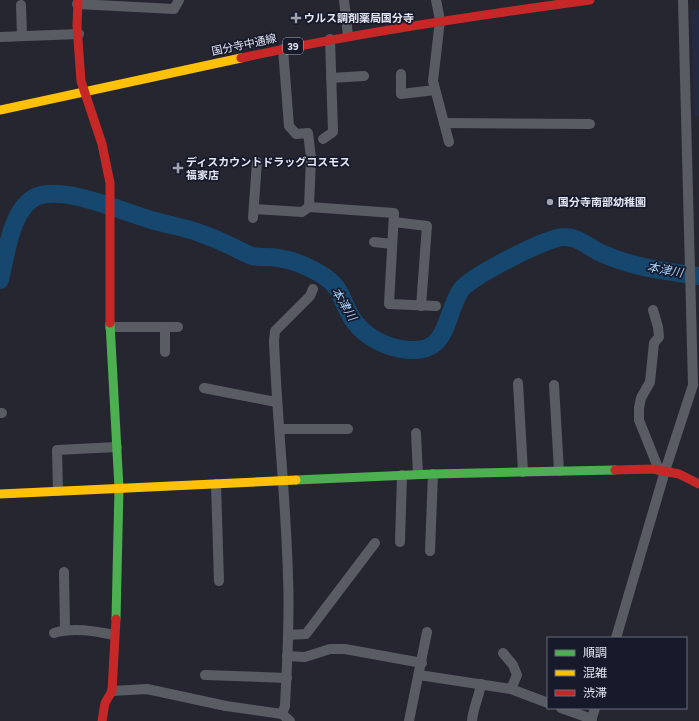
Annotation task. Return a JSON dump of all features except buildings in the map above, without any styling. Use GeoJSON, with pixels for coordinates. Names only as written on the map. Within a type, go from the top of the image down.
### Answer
{"type":"FeatureCollection","features":[{"type":"Feature","properties":{"kind":"street"},"geometry":{"type":"LineString","coordinates":[[102,721],[105,703],[112,691],[114,635],[118,587],[119,488],[110,327],[111,218],[110,193],[102,144],[81,81],[77,2],[174,9],[179,0]]}},
{"type":"Feature","properties":{"kind":"street"},"geometry":{"type":"LineString","coordinates":[[344,0],[348,36]]}},
{"type":"Feature","properties":{"kind":"street"},"geometry":{"type":"LineString","coordinates":[[436,0],[440,20],[433,81],[449,142]]}},
{"type":"Feature","properties":{"kind":"street","name":"国分寺中通線"},"geometry":{"type":"LineString","coordinates":[[0,110],[330,39],[440,20],[590,0]]}},
{"type":"Feature","properties":{"kind":"street"},"geometry":{"type":"LineString","coordinates":[[616,637],[662,470],[696,385],[689,266],[688,162],[683,0]]}},
{"type":"Feature","properties":{"kind":"street"},"geometry":{"type":"LineString","coordinates":[[21,5],[22,36]]}},
{"type":"Feature","properties":{"kind":"street"},"geometry":{"type":"LineString","coordinates":[[0,37],[79,34]]}},
{"type":"Feature","properties":{"kind":"street"},"geometry":{"type":"LineString","coordinates":[[322,139],[333,132],[330,39]]}},
{"type":"Feature","properties":{"kind":"street"},"geometry":{"type":"LineString","coordinates":[[283,49],[289,126],[296,134],[308,133],[311,158],[309,207]]}},
{"type":"Feature","properties":{"kind":"street"},"geometry":{"type":"LineString","coordinates":[[401,74],[401,94],[435,90]]}},
{"type":"Feature","properties":{"kind":"street"},"geometry":{"type":"LineString","coordinates":[[331,78],[364,76]]}},
{"type":"Feature","properties":{"kind":"street"},"geometry":{"type":"LineString","coordinates":[[444,123],[590,124]]}},
{"type":"Feature","properties":{"kind":"street"},"geometry":{"type":"LineString","coordinates":[[257,162],[254,213],[302,212],[309,207],[394,213],[389,304],[436,306]]}},
{"type":"Feature","properties":{"kind":"street"},"geometry":{"type":"LineString","coordinates":[[394,222],[427,226],[422,306]]}},
{"type":"Feature","properties":{"kind":"street"},"geometry":{"type":"LineString","coordinates":[[374,242],[392,244]]}},
{"type":"Feature","properties":{"kind":"street"},"geometry":{"type":"LineString","coordinates":[[112,691],[147,689],[286,718],[288,579],[280,428],[276,402],[275,331],[310,296],[313,289]]}},
{"type":"Feature","properties":{"kind":"street"},"geometry":{"type":"LineString","coordinates":[[653,310],[659,337],[654,343],[650,382],[641,398],[639,420],[662,470]]}},
{"type":"Feature","properties":{"kind":"street"},"geometry":{"type":"LineString","coordinates":[[110,327],[178,327]]}},
{"type":"Feature","properties":{"kind":"street"},"geometry":{"type":"LineString","coordinates":[[164,352],[165,328]]}},
{"type":"Feature","properties":{"kind":"street"},"geometry":{"type":"LineString","coordinates":[[518,383],[523,472]]}},
{"type":"Feature","properties":{"kind":"street"},"geometry":{"type":"LineString","coordinates":[[554,385],[559,471]]}},
{"type":"Feature","properties":{"kind":"street"},"geometry":{"type":"LineString","coordinates":[[204,388],[276,402]]}},
{"type":"Feature","properties":{"kind":"street"},"geometry":{"type":"LineString","coordinates":[[280,428],[348,429]]}},
{"type":"Feature","properties":{"kind":"street"},"geometry":{"type":"LineString","coordinates":[[416,433],[418,474]]}},
{"type":"Feature","properties":{"kind":"street"},"geometry":{"type":"LineString","coordinates":[[58,491],[57,450],[117,447]]}},
{"type":"Feature","properties":{"kind":"street"},"geometry":{"type":"LineString","coordinates":[[0,494],[418,474],[559,471],[662,470],[679,474],[699,484]]}},
{"type":"Feature","properties":{"kind":"street"},"geometry":{"type":"LineString","coordinates":[[430,551],[433,474]]}},
{"type":"Feature","properties":{"kind":"street"},"geometry":{"type":"LineString","coordinates":[[400,542],[402,475]]}},
{"type":"Feature","properties":{"kind":"street"},"geometry":{"type":"LineString","coordinates":[[216,484],[219,581]]}},
{"type":"Feature","properties":{"kind":"street"},"geometry":{"type":"LineString","coordinates":[[288,634],[306,634],[375,543]]}},
{"type":"Feature","properties":{"kind":"street"},"geometry":{"type":"LineString","coordinates":[[64,572],[65,630]]}},
{"type":"Feature","properties":{"kind":"street"},"geometry":{"type":"LineString","coordinates":[[54,633],[65,630],[97,632],[114,635]]}},
{"type":"Feature","properties":{"kind":"street"},"geometry":{"type":"LineString","coordinates":[[409,721],[416,682],[422,663],[427,632]]}},
{"type":"Feature","properties":{"kind":"street"},"geometry":{"type":"LineString","coordinates":[[288,656],[305,657],[330,649],[345,649],[422,663]]}},
{"type":"Feature","properties":{"kind":"street"},"geometry":{"type":"LineString","coordinates":[[503,653],[513,665],[517,675],[511,689]]}},
{"type":"Feature","properties":{"kind":"street"},"geometry":{"type":"LineString","coordinates":[[205,675],[286,678]]}},
{"type":"Feature","properties":{"kind":"street"},"geometry":{"type":"LineString","coordinates":[[419,675],[511,689],[547,703]]}},
{"type":"Feature","properties":{"kind":"street"},"geometry":{"type":"LineString","coordinates":[[472,721],[473,710],[479,698],[481,684]]}},
{"type":"Feature","properties":{"kind":"street"},"geometry":{"type":"LineString","coordinates":[[564,709],[592,720],[595,709]]}},
{"type":"Feature","properties":{"kind":"shaded area"},"geometry":{"type":"Polygon","coordinates":[[[692,10],[699,10],[699,116],[694,117],[691,13],[692,10]]]}},
{"type":"Feature","properties":{"kind":"waterway","name":"本津川"},"geometry":{"type":"LineString","coordinates":[[0,280],[11,233],[22,210],[29,201],[38,196],[50,194],[80,197],[155,221],[202,234],[252,256],[275,257],[304,266],[319,273],[338,289],[349,314],[365,333],[379,342],[402,349],[423,349],[432,345],[444,330],[461,290],[493,267],[554,239],[563,237],[573,238],[599,252],[635,265],[699,276]]}},
{"type":"Feature","properties":{"kind":"traffic: fast"},"geometry":{"type":"LineString","coordinates":[[110,323],[119,488],[116,619]]}},
{"type":"Feature","properties":{"kind":"traffic: fast"},"geometry":{"type":"LineString","coordinates":[[296,480],[433,474],[615,470]]}},
{"type":"Feature","properties":{"kind":"traffic: slow"},"geometry":{"type":"LineString","coordinates":[[0,110],[241,58]]}},
{"type":"Feature","properties":{"kind":"traffic: slow"},"geometry":{"type":"LineString","coordinates":[[0,494],[296,480]]}},
{"type":"Feature","properties":{"kind":"traffic: jam"},"geometry":{"type":"LineString","coordinates":[[78,0],[77,26],[81,81],[102,144],[110,183],[110,323]]}},
{"type":"Feature","properties":{"kind":"traffic: jam"},"geometry":{"type":"LineString","coordinates":[[241,58],[415,26],[590,0]]}},
{"type":"Feature","properties":{"kind":"traffic: jam"},"geometry":{"type":"LineString","coordinates":[[615,470],[653,469],[679,474],[699,484]]}},
{"type":"Feature","properties":{"kind":"traffic: jam"},"geometry":{"type":"LineString","coordinates":[[102,721],[105,703],[112,691],[116,619]]}},
{"type":"Feature","properties":{"kind":"place","name":"ウルス調剤薬局国分寺"},"geometry":{"type":"Point","coordinates":[296,18]}},
{"type":"Feature","properties":{"kind":"place","name":"ディスカウントドラッグコスモス 福家店"},"geometry":{"type":"Point","coordinates":[178,168]}},
{"type":"Feature","properties":{"kind":"place","name":"国分寺南部幼稚園"},"geometry":{"type":"Point","coordinates":[550,202]}}]}
